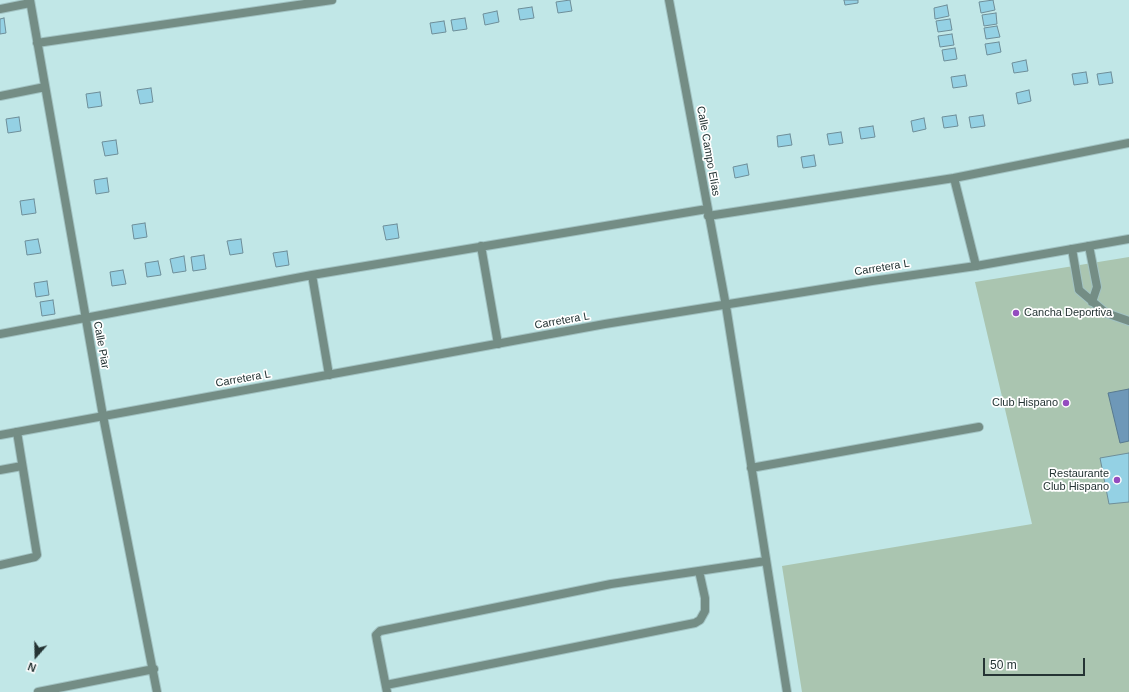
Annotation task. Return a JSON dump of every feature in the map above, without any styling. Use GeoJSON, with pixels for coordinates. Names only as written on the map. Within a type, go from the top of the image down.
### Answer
{"type":"FeatureCollection","features":[{"type":"Feature","properties":{"kind":"street"},"geometry":{"type":"LineString","coordinates":[[37,43],[332,0]]}},
{"type":"Feature","properties":{"kind":"street","name":"Calle Campo Elías"},"geometry":{"type":"LineString","coordinates":[[669,0],[707,212],[726,306],[787,692]]}},
{"type":"Feature","properties":{"kind":"street"},"geometry":{"type":"LineString","coordinates":[[0,9],[30,2]]}},
{"type":"Feature","properties":{"kind":"street","name":"Calle Piar"},"geometry":{"type":"LineString","coordinates":[[30,2],[103,416],[158,692]]}},
{"type":"Feature","properties":{"kind":"street"},"geometry":{"type":"LineString","coordinates":[[0,96],[45,88]]}},
{"type":"Feature","properties":{"kind":"street"},"geometry":{"type":"LineString","coordinates":[[0,334],[312,275],[481,246],[707,212],[954,178],[1129,144]]}},
{"type":"Feature","properties":{"kind":"street"},"geometry":{"type":"LineString","coordinates":[[954,178],[976,266]]}},
{"type":"Feature","properties":{"kind":"street","name":"Carretera L"},"geometry":{"type":"LineString","coordinates":[[0,435],[605,324],[726,306],[872,280],[976,266],[1129,239]]}},
{"type":"Feature","properties":{"kind":"street"},"geometry":{"type":"LineString","coordinates":[[481,246],[498,344]]}},
{"type":"Feature","properties":{"kind":"street"},"geometry":{"type":"LineString","coordinates":[[1089,246],[1097,287],[1092,302]]}},
{"type":"Feature","properties":{"kind":"street"},"geometry":{"type":"LineString","coordinates":[[1072,249],[1079,290],[1106,312],[1129,321]]}},
{"type":"Feature","properties":{"kind":"street"},"geometry":{"type":"LineString","coordinates":[[312,275],[329,375]]}},
{"type":"Feature","properties":{"kind":"street"},"geometry":{"type":"LineString","coordinates":[[751,468],[979,427]]}},
{"type":"Feature","properties":{"kind":"street"},"geometry":{"type":"LineString","coordinates":[[0,565],[35,557],[37,555],[17,432]]}},
{"type":"Feature","properties":{"kind":"street"},"geometry":{"type":"LineString","coordinates":[[0,470],[22,466]]}},
{"type":"Feature","properties":{"kind":"street"},"geometry":{"type":"LineString","coordinates":[[699,571],[705,598],[705,611],[700,620],[695,623],[387,688],[376,638],[380,631],[611,584],[766,561]]}},
{"type":"Feature","properties":{"kind":"street"},"geometry":{"type":"LineString","coordinates":[[38,692],[154,669]]}},
{"type":"Feature","properties":{"kind":"green space","name":"Club Hispano"},"geometry":{"type":"Polygon","coordinates":[[[1129,257],[1129,692],[802,692],[782,566],[1032,524],[975,282],[1129,257]]]}},
{"type":"Feature","properties":{"kind":"water"},"geometry":{"type":"Polygon","coordinates":[[[1129,389],[1129,441],[1120,443],[1108,393],[1129,389]]]}},
{"type":"Feature","properties":{"kind":"building"},"geometry":{"type":"Polygon","coordinates":[[[570,0],[572,11],[558,13],[556,2],[570,0]]]}},
{"type":"Feature","properties":{"kind":"building"},"geometry":{"type":"Polygon","coordinates":[[[844,0],[858,0],[858,3],[845,5],[844,0]]]}},
{"type":"Feature","properties":{"kind":"building"},"geometry":{"type":"Polygon","coordinates":[[[993,0],[995,10],[981,13],[979,2],[993,0]]]}},
{"type":"Feature","properties":{"kind":"building"},"geometry":{"type":"Polygon","coordinates":[[[947,5],[949,16],[935,19],[934,8],[947,5]]]}},
{"type":"Feature","properties":{"kind":"building"},"geometry":{"type":"Polygon","coordinates":[[[532,7],[534,18],[520,20],[518,9],[532,7]]]}},
{"type":"Feature","properties":{"kind":"building"},"geometry":{"type":"Polygon","coordinates":[[[497,11],[499,22],[485,25],[483,14],[497,11]]]}},
{"type":"Feature","properties":{"kind":"building"},"geometry":{"type":"Polygon","coordinates":[[[996,13],[997,24],[984,26],[982,15],[996,13]]]}},
{"type":"Feature","properties":{"kind":"building"},"geometry":{"type":"Polygon","coordinates":[[[4,18],[6,33],[0,34],[0,19],[4,18]]]}},
{"type":"Feature","properties":{"kind":"building"},"geometry":{"type":"Polygon","coordinates":[[[465,18],[467,29],[453,31],[451,20],[465,18]]]}},
{"type":"Feature","properties":{"kind":"building"},"geometry":{"type":"Polygon","coordinates":[[[950,19],[952,30],[938,32],[936,21],[950,19]]]}},
{"type":"Feature","properties":{"kind":"building"},"geometry":{"type":"Polygon","coordinates":[[[444,21],[446,32],[432,34],[430,23],[444,21]]]}},
{"type":"Feature","properties":{"kind":"building"},"geometry":{"type":"Polygon","coordinates":[[[997,26],[1000,37],[986,39],[984,28],[997,26]]]}},
{"type":"Feature","properties":{"kind":"building"},"geometry":{"type":"Polygon","coordinates":[[[952,34],[954,45],[940,47],[938,36],[952,34]]]}},
{"type":"Feature","properties":{"kind":"building"},"geometry":{"type":"Polygon","coordinates":[[[999,42],[1001,52],[987,55],[985,44],[999,42]]]}},
{"type":"Feature","properties":{"kind":"building"},"geometry":{"type":"Polygon","coordinates":[[[955,48],[957,59],[944,61],[942,50],[955,48]]]}},
{"type":"Feature","properties":{"kind":"building"},"geometry":{"type":"Polygon","coordinates":[[[1026,60],[1028,71],[1014,73],[1012,63],[1026,60]]]}},
{"type":"Feature","properties":{"kind":"building"},"geometry":{"type":"Polygon","coordinates":[[[1086,72],[1088,83],[1074,85],[1072,74],[1086,72]]]}},
{"type":"Feature","properties":{"kind":"building"},"geometry":{"type":"Polygon","coordinates":[[[1111,72],[1113,83],[1099,85],[1097,74],[1111,72]]]}},
{"type":"Feature","properties":{"kind":"building"},"geometry":{"type":"Polygon","coordinates":[[[965,75],[967,86],[953,88],[951,77],[965,75]]]}},
{"type":"Feature","properties":{"kind":"building"},"geometry":{"type":"Polygon","coordinates":[[[151,88],[153,102],[140,104],[137,90],[151,88]]]}},
{"type":"Feature","properties":{"kind":"building"},"geometry":{"type":"Polygon","coordinates":[[[1029,90],[1031,101],[1018,104],[1016,93],[1029,90]]]}},
{"type":"Feature","properties":{"kind":"building"},"geometry":{"type":"Polygon","coordinates":[[[100,92],[102,106],[88,108],[86,94],[100,92]]]}},
{"type":"Feature","properties":{"kind":"building"},"geometry":{"type":"Polygon","coordinates":[[[956,115],[958,126],[944,128],[942,117],[956,115]]]}},
{"type":"Feature","properties":{"kind":"building"},"geometry":{"type":"Polygon","coordinates":[[[983,115],[985,126],[971,128],[969,117],[983,115]]]}},
{"type":"Feature","properties":{"kind":"building"},"geometry":{"type":"Polygon","coordinates":[[[19,117],[21,131],[8,133],[6,119],[19,117]]]}},
{"type":"Feature","properties":{"kind":"building"},"geometry":{"type":"Polygon","coordinates":[[[924,118],[926,129],[913,132],[911,121],[924,118]]]}},
{"type":"Feature","properties":{"kind":"building"},"geometry":{"type":"Polygon","coordinates":[[[873,126],[875,137],[861,139],[859,128],[873,126]]]}},
{"type":"Feature","properties":{"kind":"building"},"geometry":{"type":"Polygon","coordinates":[[[841,132],[843,143],[829,145],[827,134],[841,132]]]}},
{"type":"Feature","properties":{"kind":"building"},"geometry":{"type":"Polygon","coordinates":[[[790,134],[792,145],[778,147],[777,136],[790,134]]]}},
{"type":"Feature","properties":{"kind":"building"},"geometry":{"type":"Polygon","coordinates":[[[116,140],[118,154],[105,156],[102,142],[116,140]]]}},
{"type":"Feature","properties":{"kind":"building"},"geometry":{"type":"Polygon","coordinates":[[[814,155],[816,166],[803,168],[801,157],[814,155]]]}},
{"type":"Feature","properties":{"kind":"building"},"geometry":{"type":"Polygon","coordinates":[[[747,164],[749,175],[735,178],[733,167],[747,164]]]}},
{"type":"Feature","properties":{"kind":"building"},"geometry":{"type":"Polygon","coordinates":[[[107,178],[109,192],[96,194],[94,180],[107,178]]]}},
{"type":"Feature","properties":{"kind":"building"},"geometry":{"type":"Polygon","coordinates":[[[34,199],[36,213],[22,215],[20,201],[34,199]]]}},
{"type":"Feature","properties":{"kind":"building"},"geometry":{"type":"Polygon","coordinates":[[[145,223],[147,237],[134,239],[132,225],[145,223]]]}},
{"type":"Feature","properties":{"kind":"building"},"geometry":{"type":"Polygon","coordinates":[[[397,224],[399,238],[386,240],[383,226],[397,224]]]}},
{"type":"Feature","properties":{"kind":"building"},"geometry":{"type":"Polygon","coordinates":[[[38,239],[41,253],[27,255],[25,241],[38,239]]]}},
{"type":"Feature","properties":{"kind":"building"},"geometry":{"type":"Polygon","coordinates":[[[241,239],[243,253],[230,255],[227,241],[241,239]]]}},
{"type":"Feature","properties":{"kind":"building"},"geometry":{"type":"Polygon","coordinates":[[[287,251],[289,265],[276,267],[273,253],[287,251]]]}},
{"type":"Feature","properties":{"kind":"building"},"geometry":{"type":"Polygon","coordinates":[[[204,255],[206,269],[193,271],[191,257],[204,255]]]}},
{"type":"Feature","properties":{"kind":"building"},"geometry":{"type":"Polygon","coordinates":[[[184,256],[186,271],[173,273],[170,259],[184,256]]]}},
{"type":"Feature","properties":{"kind":"building"},"geometry":{"type":"Polygon","coordinates":[[[158,261],[161,275],[147,277],[145,263],[158,261]]]}},
{"type":"Feature","properties":{"kind":"building"},"geometry":{"type":"Polygon","coordinates":[[[123,270],[126,284],[112,286],[110,272],[123,270]]]}},
{"type":"Feature","properties":{"kind":"building"},"geometry":{"type":"Polygon","coordinates":[[[47,281],[49,295],[36,297],[34,283],[47,281]]]}},
{"type":"Feature","properties":{"kind":"building"},"geometry":{"type":"Polygon","coordinates":[[[53,300],[55,314],[42,316],[40,302],[53,300]]]}},
{"type":"Feature","properties":{"kind":"building","name":"Restaurante Club Hispano"},"geometry":{"type":"Polygon","coordinates":[[[1129,453],[1129,502],[1109,504],[1100,458],[1129,453]]]}},
{"type":"Feature","properties":{"kind":"place","name":"Cancha Deportiva"},"geometry":{"type":"Point","coordinates":[1016,313]}},
{"type":"Feature","properties":{"kind":"place","name":"Club Hispano"},"geometry":{"type":"Point","coordinates":[1066,403]}},
{"type":"Feature","properties":{"kind":"place","name":"Restaurante Club Hispano"},"geometry":{"type":"Point","coordinates":[1117,480]}}]}
